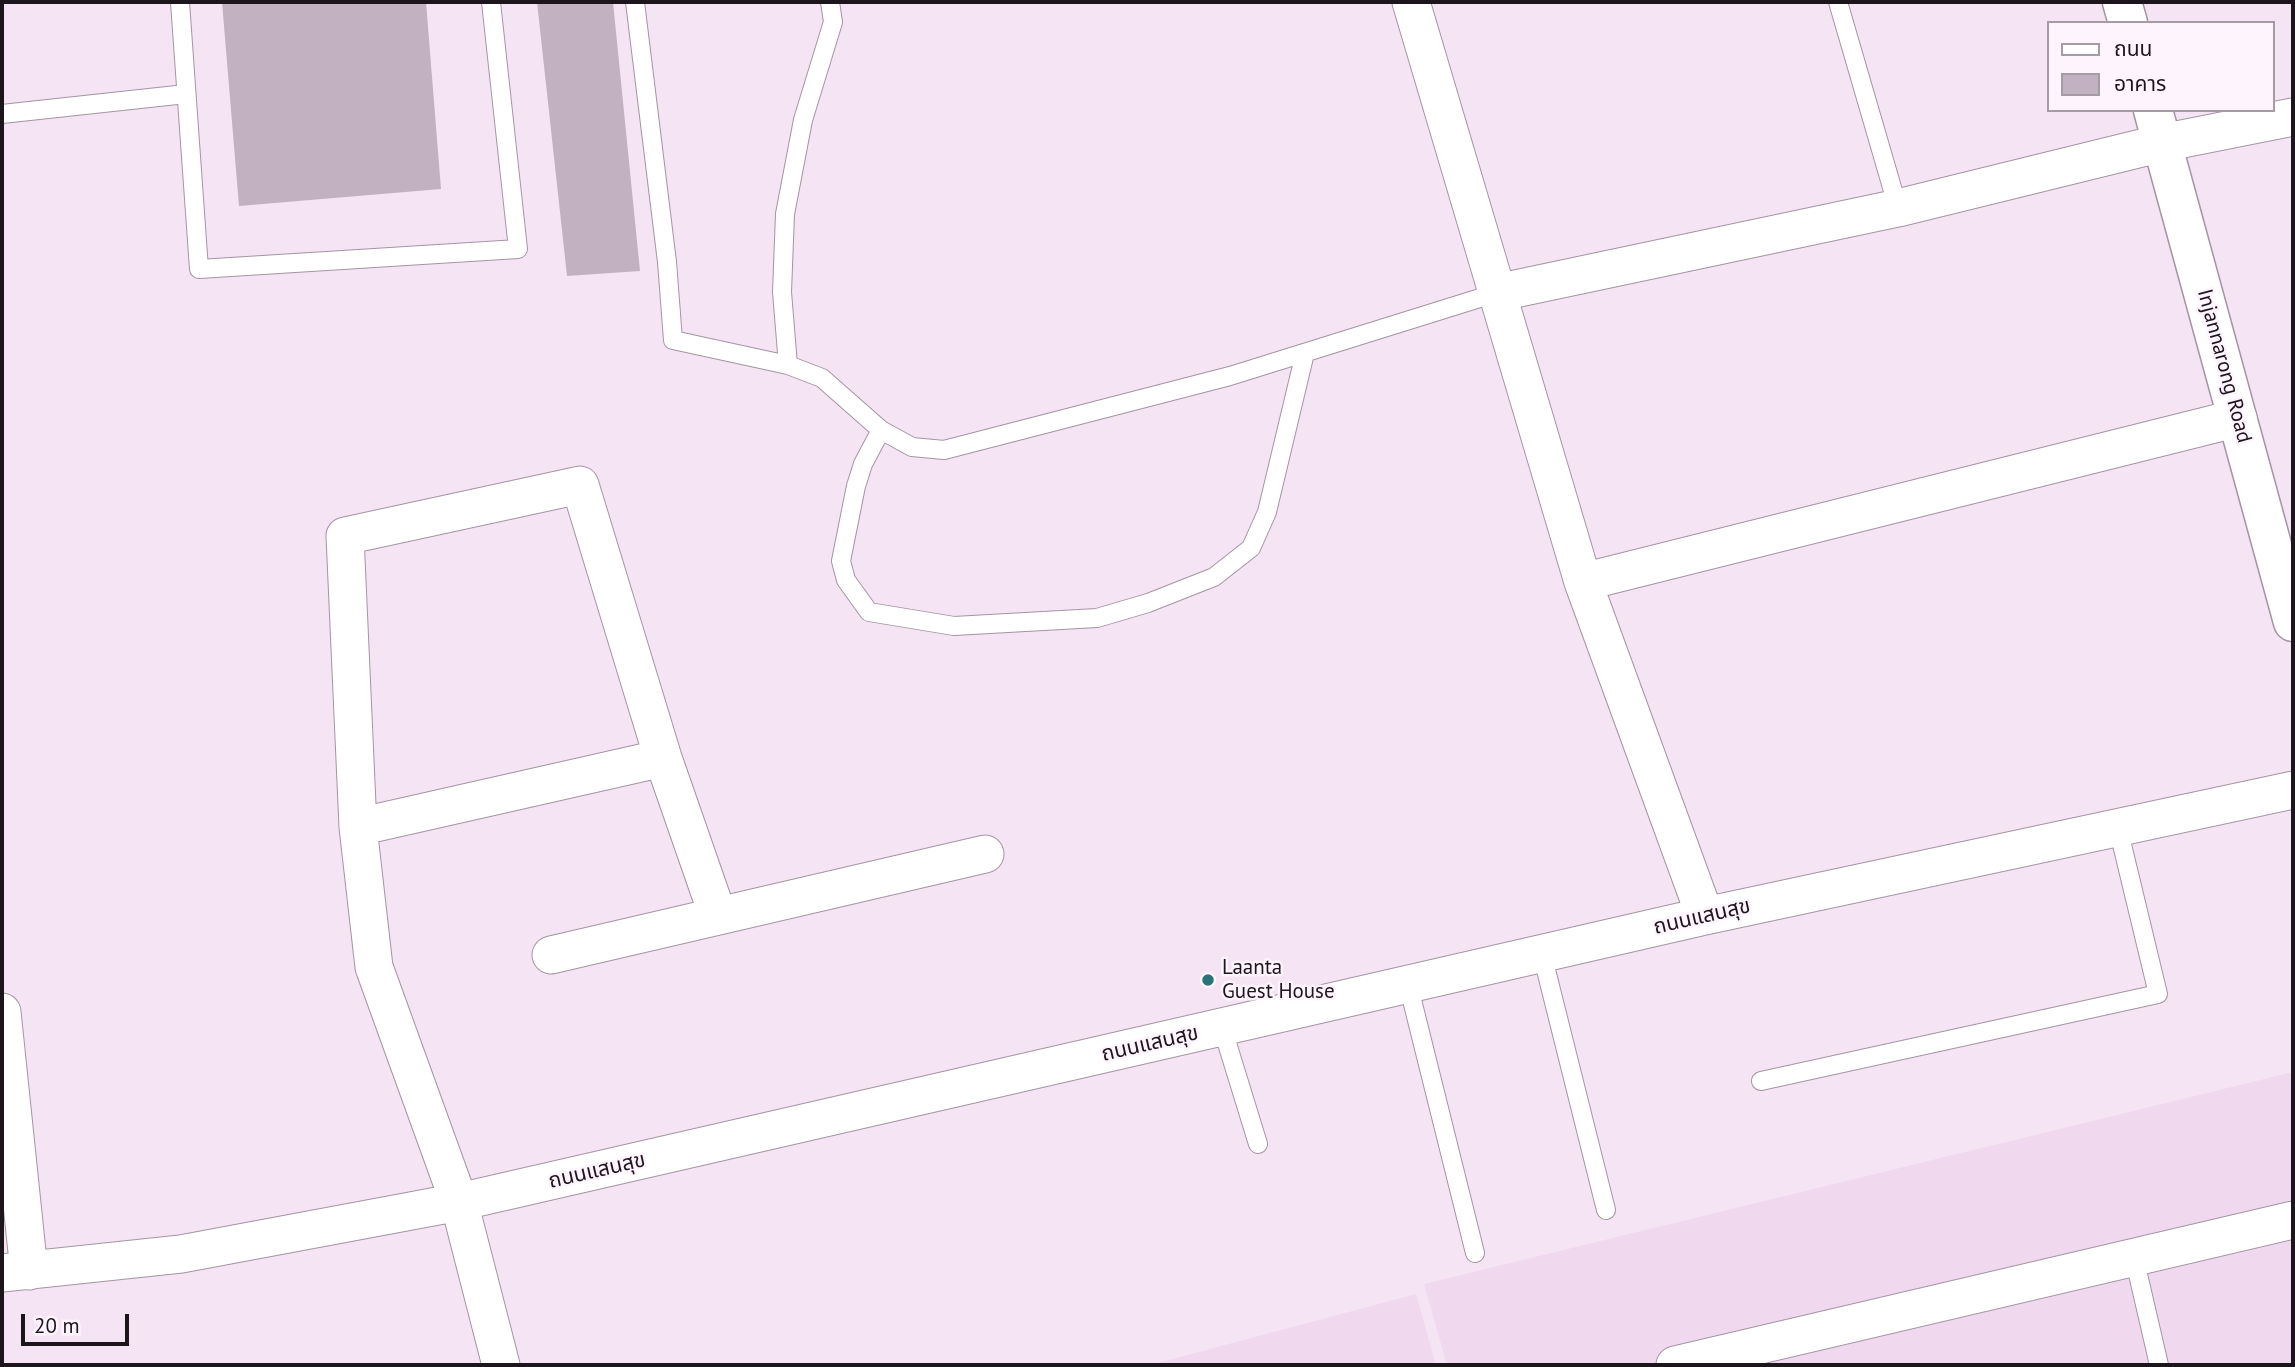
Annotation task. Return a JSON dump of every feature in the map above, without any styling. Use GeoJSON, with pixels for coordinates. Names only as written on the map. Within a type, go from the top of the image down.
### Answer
{"type":"FeatureCollection","features":[{"type":"Feature","properties":{"kind":"street"},"geometry":{"type":"LineString","coordinates":[[1411,2],[1583,582],[1705,916]]}},
{"type":"Feature","properties":{"kind":"street"},"geometry":{"type":"LineString","coordinates":[[2122,2],[2127,21]]}},
{"type":"Feature","properties":{"kind":"street"},"geometry":{"type":"LineString","coordinates":[[1496,293],[1898,208],[2157,126],[2293,117]]}},
{"type":"Feature","properties":{"kind":"street","name":"Injannarong Road"},"geometry":{"type":"LineString","coordinates":[[2157,126],[2238,418],[2281,526],[2293,622]]}},
{"type":"Feature","properties":{"kind":"street"},"geometry":{"type":"LineString","coordinates":[[1583,582],[2238,418]]}},
{"type":"Feature","properties":{"kind":"street"},"geometry":{"type":"LineString","coordinates":[[501,1365],[459,1202],[374,967],[358,827],[345,537],[580,485],[663,758],[718,916]]}},
{"type":"Feature","properties":{"kind":"street"},"geometry":{"type":"LineString","coordinates":[[358,827],[663,758]]}},
{"type":"Feature","properties":{"kind":"street","name":"ถนนแสนสุข"},"geometry":{"type":"LineString","coordinates":[[16,1272],[181,1254],[459,1202],[1705,916],[2293,790]]}},
{"type":"Feature","properties":{"kind":"street"},"geometry":{"type":"LineString","coordinates":[[551,955],[985,854]]}},
{"type":"Feature","properties":{"kind":"street"},"geometry":{"type":"LineString","coordinates":[[2,1012],[16,1272]]}},
{"type":"Feature","properties":{"kind":"street"},"geometry":{"type":"LineString","coordinates":[[1675,1365],[1729,1359],[2134,1257],[2293,1220]]}},
{"type":"Feature","properties":{"kind":"lane"},"geometry":{"type":"LineString","coordinates":[[180,2],[200,269],[519,249],[491,2]]}},
{"type":"Feature","properties":{"kind":"lane"},"geometry":{"type":"LineString","coordinates":[[635,2],[667,262],[673,340],[788,365],[822,379],[881,430],[912,447],[944,450],[1230,376],[1496,293]]}},
{"type":"Feature","properties":{"kind":"lane"},"geometry":{"type":"LineString","coordinates":[[788,365],[782,292],[785,214],[803,120],[833,22],[830,2]]}},
{"type":"Feature","properties":{"kind":"lane"},"geometry":{"type":"LineString","coordinates":[[1838,2],[1898,208]]}},
{"type":"Feature","properties":{"kind":"lane"},"geometry":{"type":"LineString","coordinates":[[2,114],[186,94]]}},
{"type":"Feature","properties":{"kind":"lane"},"geometry":{"type":"LineString","coordinates":[[881,430],[863,464],[856,486],[841,561],[846,580],[869,612],[954,626],[1097,618],[1148,603],[1214,577],[1251,548],[1267,512],[1305,352]]}},
{"type":"Feature","properties":{"kind":"lane"},"geometry":{"type":"LineString","coordinates":[[1762,1081],[2158,994],[2118,828]]}},
{"type":"Feature","properties":{"kind":"lane"},"geometry":{"type":"LineString","coordinates":[[1542,954],[1606,1210]]}},
{"type":"Feature","properties":{"kind":"lane"},"geometry":{"type":"LineString","coordinates":[[1409,984],[1475,1252]]}},
{"type":"Feature","properties":{"kind":"lane"},"geometry":{"type":"LineString","coordinates":[[1222,1027],[1258,1144]]}},
{"type":"Feature","properties":{"kind":"lane"},"geometry":{"type":"LineString","coordinates":[[2134,1257],[2158,1365]]}},
{"type":"Feature","properties":{"kind":"shaded area"},"geometry":{"type":"Polygon","coordinates":[[[2293,1072],[2293,1365],[1447,1365],[1424,1284],[2293,1072]]]}},
{"type":"Feature","properties":{"kind":"shaded area"},"geometry":{"type":"Polygon","coordinates":[[[1416,1294],[1436,1365],[1150,1365],[1416,1294]]]}},
{"type":"Feature","properties":{"kind":"building"},"geometry":{"type":"Polygon","coordinates":[[[222,2],[426,2],[441,189],[239,206],[222,2]]]}},
{"type":"Feature","properties":{"kind":"building"},"geometry":{"type":"Polygon","coordinates":[[[537,2],[613,2],[640,271],[567,276],[537,2]]]}},
{"type":"Feature","properties":{"kind":"place","name":"Laanta Guest House"},"geometry":{"type":"Point","coordinates":[1208,980]}}]}
